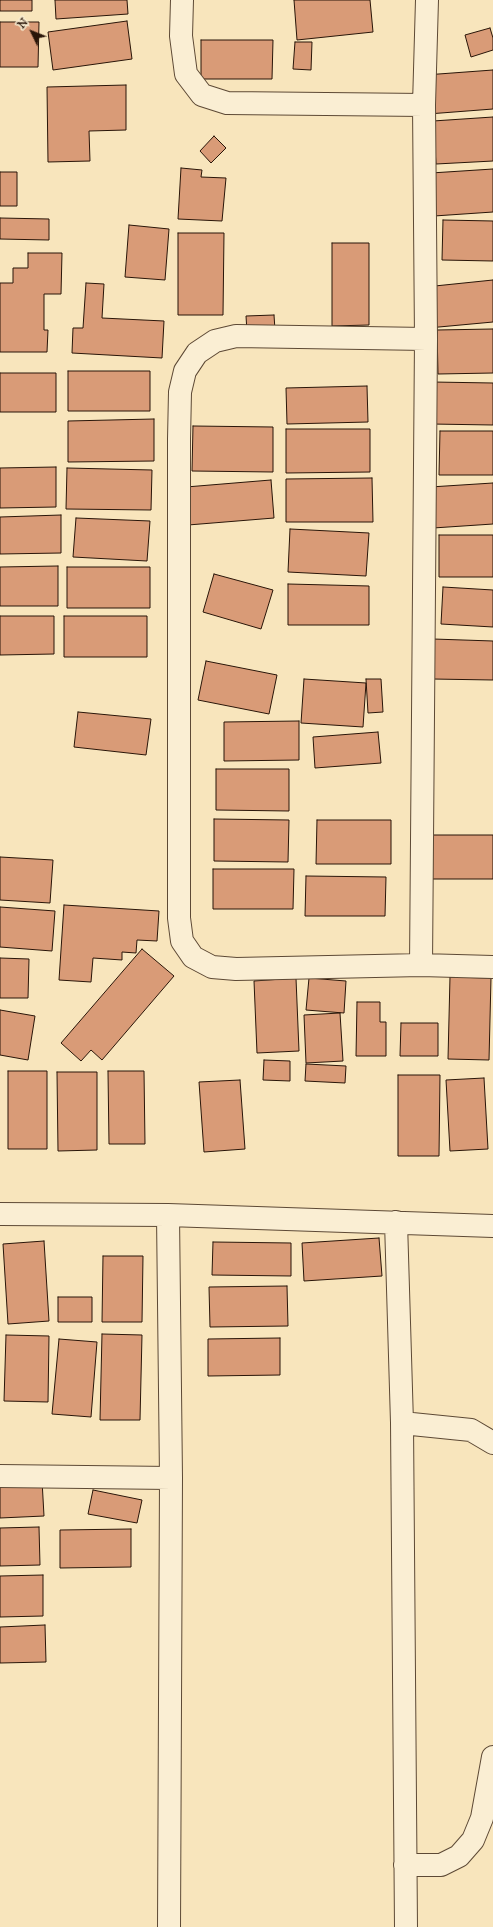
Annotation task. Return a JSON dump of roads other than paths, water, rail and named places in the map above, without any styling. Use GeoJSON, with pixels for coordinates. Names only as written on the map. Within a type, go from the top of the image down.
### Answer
{"type":"FeatureCollection","features":[{"type":"Feature","properties":{"kind":"street"},"geometry":{"type":"LineString","coordinates":[[182,0],[181,36],[186,74],[202,95],[227,103],[424,105]]}},
{"type":"Feature","properties":{"kind":"street"},"geometry":{"type":"LineString","coordinates":[[421,965],[426,339],[424,105],[426,0]]}},
{"type":"Feature","properties":{"kind":"street"},"geometry":{"type":"LineString","coordinates":[[426,339],[236,336],[215,341],[197,353],[185,371],[180,392],[179,439],[178,910],[182,941],[193,957],[212,967],[236,969],[421,965],[493,967]]}},
{"type":"Feature","properties":{"kind":"street"},"geometry":{"type":"LineString","coordinates":[[0,1214],[168,1215],[493,1226]]}},
{"type":"Feature","properties":{"kind":"street"},"geometry":{"type":"LineString","coordinates":[[168,1215],[171,1478],[169,1927]]}},
{"type":"Feature","properties":{"kind":"street"},"geometry":{"type":"LineString","coordinates":[[396,1222],[402,1423],[406,1927]]}},
{"type":"Feature","properties":{"kind":"street"},"geometry":{"type":"LineString","coordinates":[[402,1423],[471,1430],[493,1443]]}},
{"type":"Feature","properties":{"kind":"street"},"geometry":{"type":"LineString","coordinates":[[0,1476],[171,1478]]}},
{"type":"Feature","properties":{"kind":"street"},"geometry":{"type":"LineString","coordinates":[[405,1866],[441,1865],[459,1856],[473,1840],[482,1818],[493,1757]]}}]}
